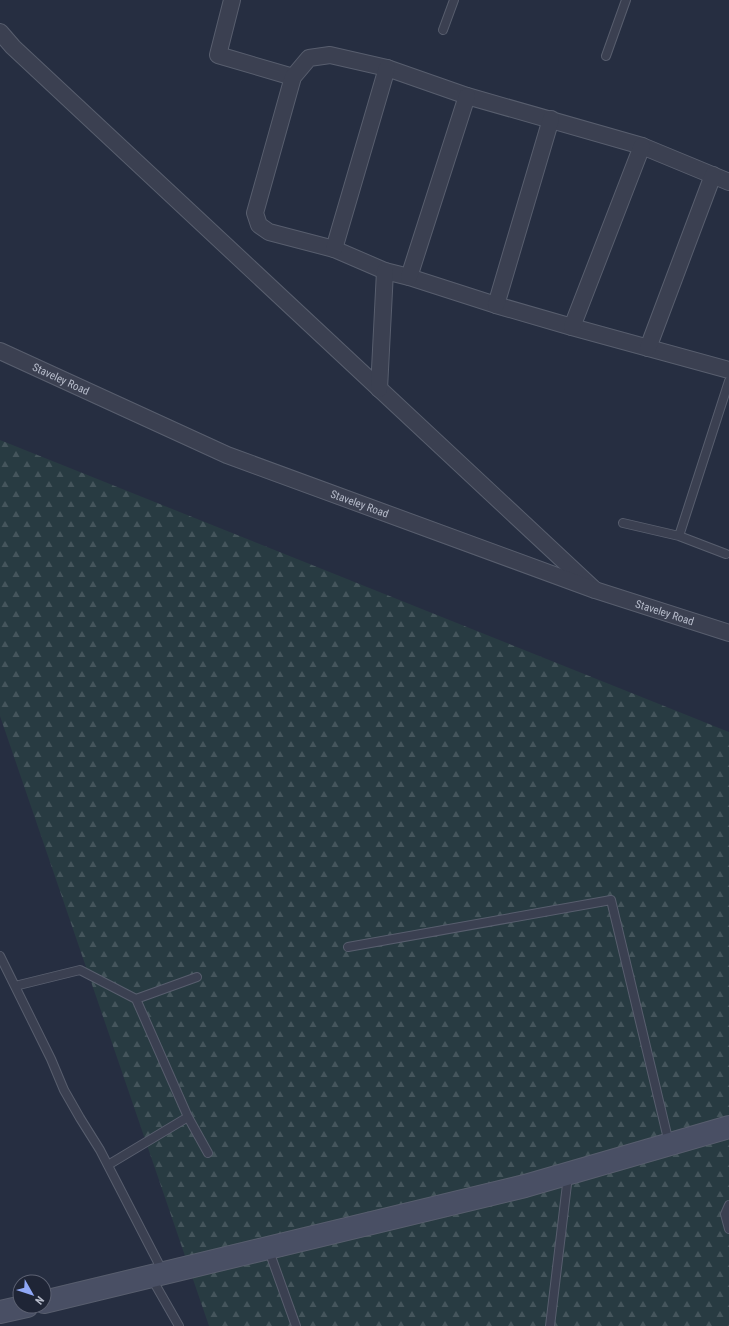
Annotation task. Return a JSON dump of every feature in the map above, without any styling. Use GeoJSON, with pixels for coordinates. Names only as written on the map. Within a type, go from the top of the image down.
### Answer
{"type":"FeatureCollection","features":[{"type":"Feature","properties":{"kind":"street"},"geometry":{"type":"LineString","coordinates":[[232,0],[218,55],[293,77]]}},
{"type":"Feature","properties":{"kind":"street"},"geometry":{"type":"LineString","coordinates":[[0,32],[13,47],[595,590]]}},
{"type":"Feature","properties":{"kind":"street"},"geometry":{"type":"LineString","coordinates":[[729,182],[642,146],[467,96],[387,68],[330,55],[309,58],[293,77],[255,213],[259,225],[269,232],[334,249],[385,271],[572,327],[729,370]]}},
{"type":"Feature","properties":{"kind":"street"},"geometry":{"type":"LineString","coordinates":[[334,249],[387,68]]}},
{"type":"Feature","properties":{"kind":"street"},"geometry":{"type":"LineString","coordinates":[[408,277],[467,96]]}},
{"type":"Feature","properties":{"kind":"street"},"geometry":{"type":"LineString","coordinates":[[496,304],[551,119]]}},
{"type":"Feature","properties":{"kind":"street"},"geometry":{"type":"LineString","coordinates":[[572,327],[642,146]]}},
{"type":"Feature","properties":{"kind":"street"},"geometry":{"type":"LineString","coordinates":[[648,348],[712,175]]}},
{"type":"Feature","properties":{"kind":"street"},"geometry":{"type":"LineString","coordinates":[[379,389],[385,271]]}},
{"type":"Feature","properties":{"kind":"street","name":"Staveley Road"},"geometry":{"type":"LineString","coordinates":[[0,351],[227,455],[595,590],[729,633]]}},
{"type":"Feature","properties":{"kind":"street"},"geometry":{"type":"LineString","coordinates":[[52,1300],[524,1186],[729,1127]]}},
{"type":"Feature","properties":{"kind":"street"},"geometry":{"type":"LineString","coordinates":[[0,1312],[12,1309]]}},
{"type":"Feature","properties":{"kind":"lane"},"geometry":{"type":"LineString","coordinates":[[443,30],[454,0]]}},
{"type":"Feature","properties":{"kind":"lane"},"geometry":{"type":"LineString","coordinates":[[606,56],[626,0]]}},
{"type":"Feature","properties":{"kind":"lane"},"geometry":{"type":"LineString","coordinates":[[679,536],[729,381]]}},
{"type":"Feature","properties":{"kind":"lane"},"geometry":{"type":"LineString","coordinates":[[623,523],[679,536],[726,554]]}},
{"type":"Feature","properties":{"kind":"lane"},"geometry":{"type":"LineString","coordinates":[[348,947],[611,900],[670,1144]]}},
{"type":"Feature","properties":{"kind":"lane"},"geometry":{"type":"LineString","coordinates":[[0,956],[64,1090],[108,1165],[157,1275],[176,1324]]}},
{"type":"Feature","properties":{"kind":"lane"},"geometry":{"type":"LineString","coordinates":[[15,986],[80,970],[136,998],[188,1117],[208,1153]]}},
{"type":"Feature","properties":{"kind":"lane"},"geometry":{"type":"LineString","coordinates":[[136,998],[197,977]]}},
{"type":"Feature","properties":{"kind":"lane"},"geometry":{"type":"LineString","coordinates":[[108,1165],[188,1117]]}},
{"type":"Feature","properties":{"kind":"lane"},"geometry":{"type":"LineString","coordinates":[[550,1326],[569,1173]]}},
{"type":"Feature","properties":{"kind":"lane"},"geometry":{"type":"LineString","coordinates":[[729,1205],[725,1214],[729,1229]]}},
{"type":"Feature","properties":{"kind":"lane"},"geometry":{"type":"LineString","coordinates":[[268,1248],[296,1326]]}},
{"type":"Feature","properties":{"kind":"green space"},"geometry":{"type":"Polygon","coordinates":[[[0,440],[729,732],[729,1326],[209,1326],[0,716],[0,440]]]}}]}
